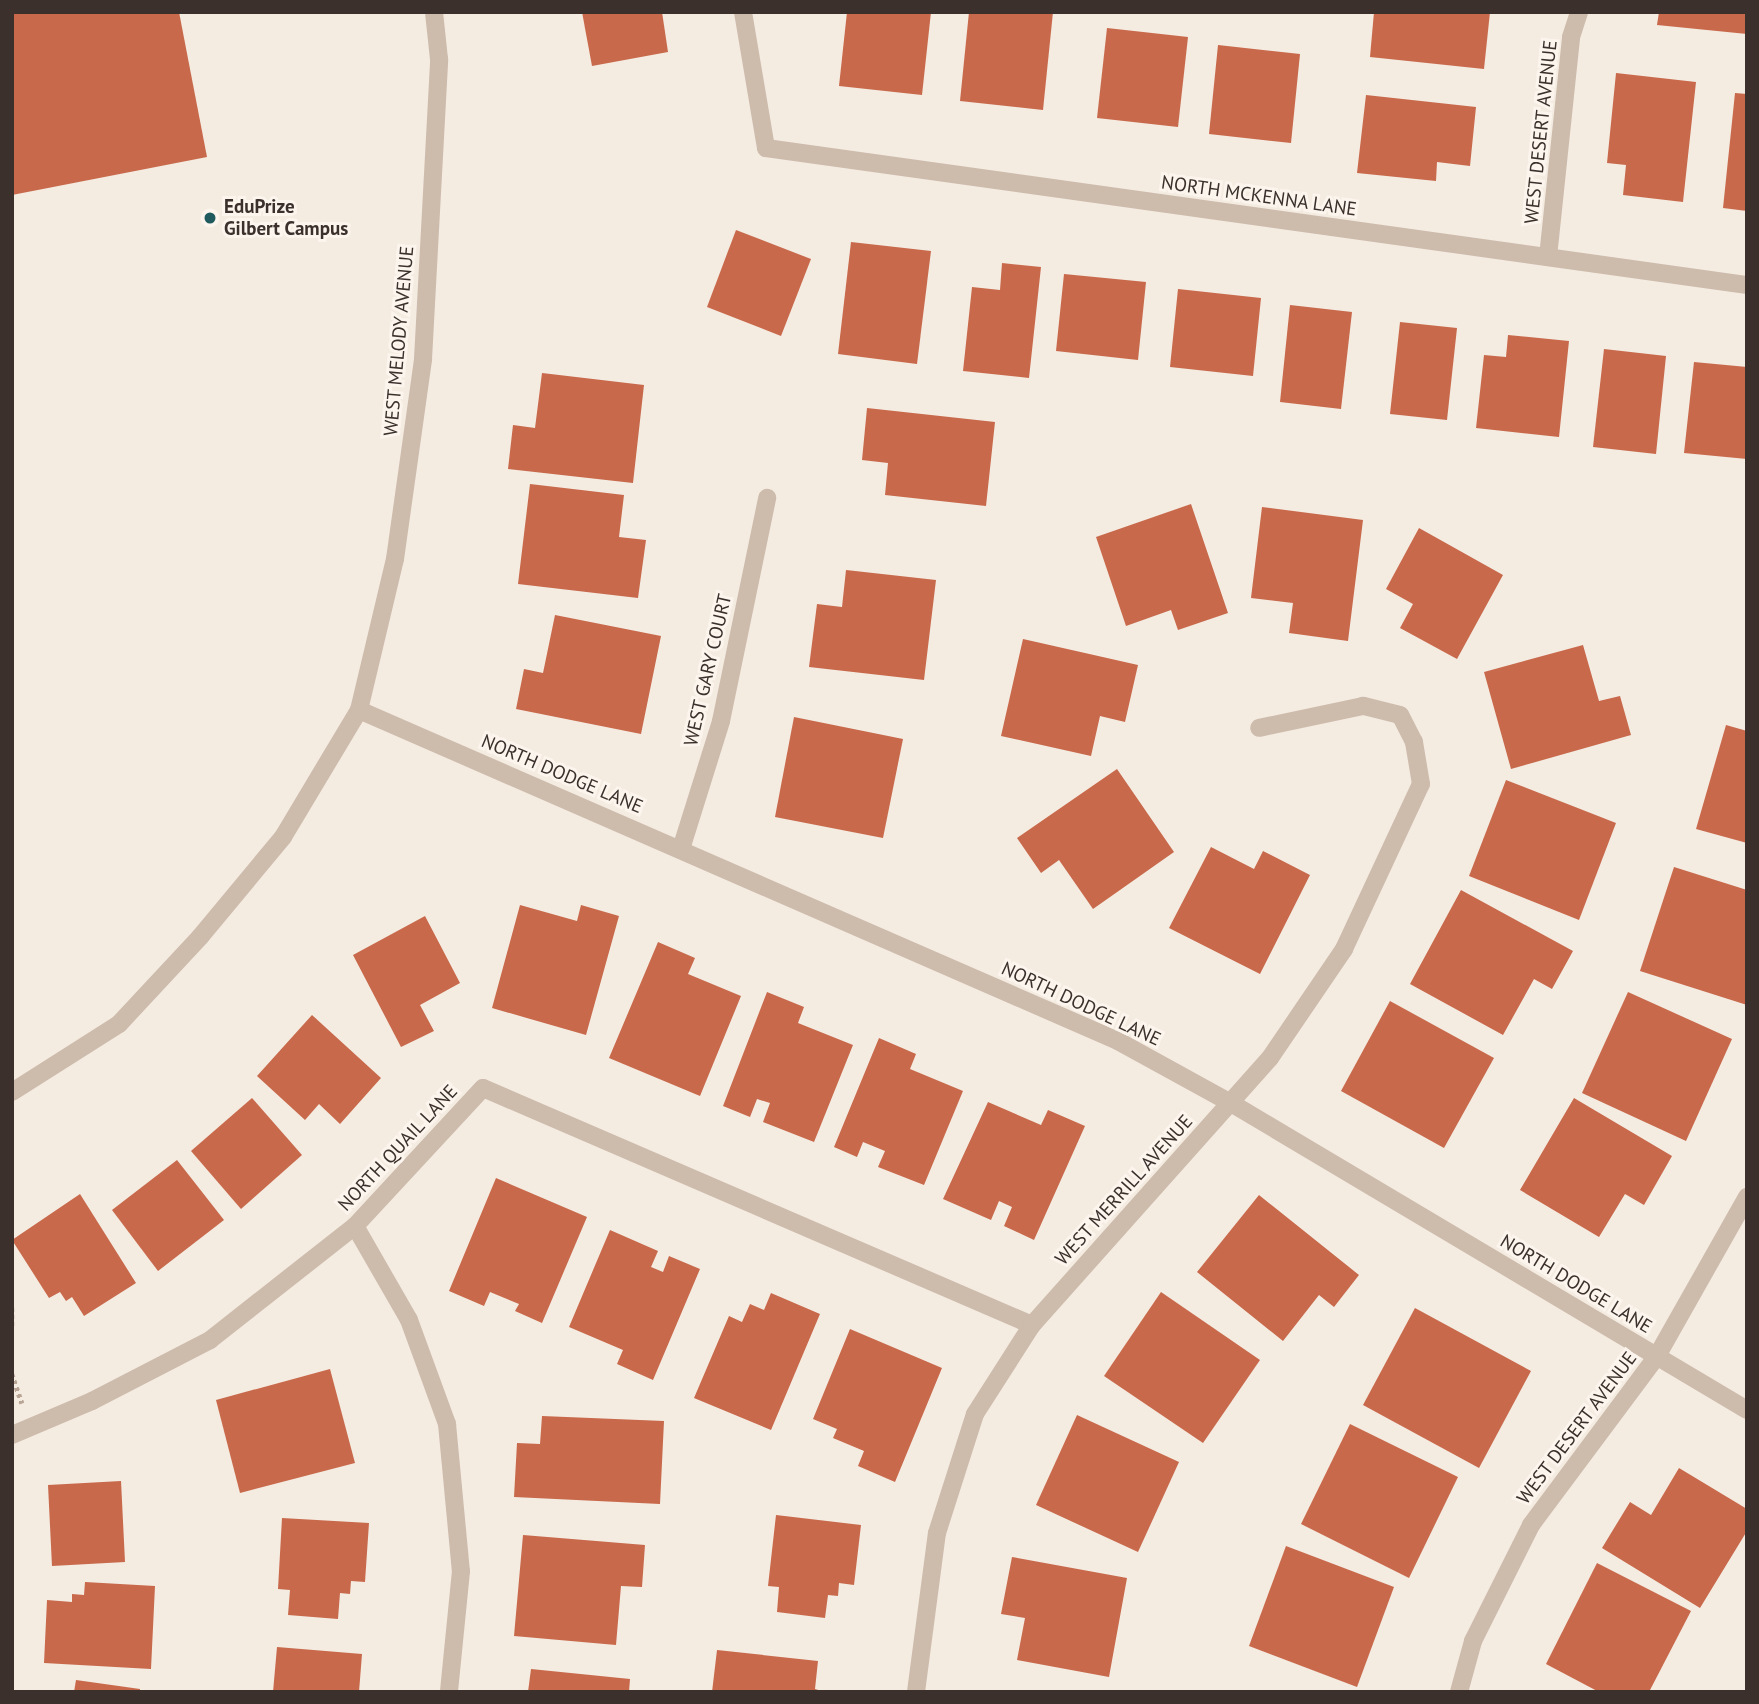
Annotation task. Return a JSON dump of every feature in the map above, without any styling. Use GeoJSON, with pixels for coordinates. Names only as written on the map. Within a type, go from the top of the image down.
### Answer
{"type":"FeatureCollection","features":[{"type":"Feature","properties":{"kind":"street","name":"WEST MELODY AVENUE"},"geometry":{"type":"LineString","coordinates":[[12,1092],[119,1024],[200,937],[284,837],[359,710],[395,559],[423,359],[439,59],[434,12]]}},
{"type":"Feature","properties":{"kind":"street","name":"NORTH MCKENNA LANE"},"geometry":{"type":"LineString","coordinates":[[743,12],[766,148],[1747,285]]}},
{"type":"Feature","properties":{"kind":"street","name":"WEST DESERT AVENUE"},"geometry":{"type":"LineString","coordinates":[[1548,257],[1571,37],[1579,12]]}},
{"type":"Feature","properties":{"kind":"street","name":"WEST GARY COURT"},"geometry":{"type":"LineString","coordinates":[[681,849],[721,721],[767,498]]}},
{"type":"Feature","properties":{"kind":"street","name":"WEST MERRILL AVENUE"},"geometry":{"type":"LineString","coordinates":[[916,1692],[937,1533],[975,1414],[1032,1325],[1270,1058],[1344,948],[1421,784],[1415,742],[1400,715],[1363,706],[1259,728]]}},
{"type":"Feature","properties":{"kind":"street","name":"NORTH DODGE LANE"},"geometry":{"type":"LineString","coordinates":[[359,710],[1118,1041],[1231,1103],[1747,1410]]}},
{"type":"Feature","properties":{"kind":"street","name":"NORTH QUAIL LANE"},"geometry":{"type":"LineString","coordinates":[[12,1435],[92,1401],[210,1340],[355,1226],[482,1088],[1032,1325]]}},
{"type":"Feature","properties":{"kind":"street","name":"WEST DESERT AVENUE"},"geometry":{"type":"LineString","coordinates":[[1459,1692],[1473,1641],[1531,1525],[1657,1356],[1747,1197]]}},
{"type":"Feature","properties":{"kind":"street"},"geometry":{"type":"LineString","coordinates":[[355,1226],[409,1320],[447,1424],[461,1571],[449,1692]]}},
{"type":"Feature","properties":{"kind":"path"},"geometry":{"type":"LineString","coordinates":[[12,1308],[12,1327]]}},
{"type":"Feature","properties":{"kind":"building"},"geometry":{"type":"Polygon","coordinates":[[[12,12],[179,12],[207,157],[12,195],[12,12]]]}},
{"type":"Feature","properties":{"kind":"building"},"geometry":{"type":"Polygon","coordinates":[[[582,12],[662,12],[668,52],[592,66],[582,12]]]}},
{"type":"Feature","properties":{"kind":"building"},"geometry":{"type":"Polygon","coordinates":[[[847,12],[931,12],[922,95],[839,86],[847,12]]]}},
{"type":"Feature","properties":{"kind":"building"},"geometry":{"type":"Polygon","coordinates":[[[969,12],[1053,12],[1043,110],[960,101],[969,12]]]}},
{"type":"Feature","properties":{"kind":"building"},"geometry":{"type":"Polygon","coordinates":[[[1374,12],[1490,12],[1484,69],[1370,57],[1374,12]]]}},
{"type":"Feature","properties":{"kind":"building"},"geometry":{"type":"Polygon","coordinates":[[[1659,12],[1747,12],[1747,34],[1657,25],[1659,12]]]}},
{"type":"Feature","properties":{"kind":"building"},"geometry":{"type":"Polygon","coordinates":[[[1107,28],[1188,37],[1178,127],[1097,118],[1107,28]]]}},
{"type":"Feature","properties":{"kind":"building"},"geometry":{"type":"Polygon","coordinates":[[[1218,45],[1300,54],[1291,143],[1209,134],[1218,45]]]}},
{"type":"Feature","properties":{"kind":"building"},"geometry":{"type":"Polygon","coordinates":[[[1616,73],[1696,82],[1683,202],[1623,195],[1626,165],[1607,163],[1616,73]]]}},
{"type":"Feature","properties":{"kind":"building"},"geometry":{"type":"Polygon","coordinates":[[[1735,93],[1747,94],[1747,211],[1723,208],[1735,93]]]}},
{"type":"Feature","properties":{"kind":"building"},"geometry":{"type":"Polygon","coordinates":[[[1366,95],[1476,107],[1470,166],[1437,162],[1436,181],[1357,173],[1366,95]]]}},
{"type":"Feature","properties":{"kind":"building"},"geometry":{"type":"Polygon","coordinates":[[[736,230],[811,259],[781,336],[707,307],[736,230]]]}},
{"type":"Feature","properties":{"kind":"building"},"geometry":{"type":"Polygon","coordinates":[[[851,242],[931,251],[917,364],[838,354],[851,242]]]}},
{"type":"Feature","properties":{"kind":"building"},"geometry":{"type":"Polygon","coordinates":[[[1002,263],[1041,267],[1029,378],[963,371],[972,287],[1000,290],[1002,263]]]}},
{"type":"Feature","properties":{"kind":"building"},"geometry":{"type":"Polygon","coordinates":[[[1064,274],[1146,282],[1138,360],[1056,351],[1064,274]]]}},
{"type":"Feature","properties":{"kind":"building"},"geometry":{"type":"Polygon","coordinates":[[[1178,289],[1261,298],[1253,376],[1170,367],[1178,289]]]}},
{"type":"Feature","properties":{"kind":"building"},"geometry":{"type":"Polygon","coordinates":[[[1290,305],[1352,312],[1341,409],[1280,402],[1290,305]]]}},
{"type":"Feature","properties":{"kind":"building"},"geometry":{"type":"Polygon","coordinates":[[[1400,322],[1457,328],[1447,420],[1390,414],[1400,322]]]}},
{"type":"Feature","properties":{"kind":"building"},"geometry":{"type":"Polygon","coordinates":[[[1508,335],[1569,341],[1559,437],[1476,428],[1484,355],[1506,357],[1508,335]]]}},
{"type":"Feature","properties":{"kind":"building"},"geometry":{"type":"Polygon","coordinates":[[[1604,349],[1666,356],[1656,454],[1593,447],[1604,349]]]}},
{"type":"Feature","properties":{"kind":"building"},"geometry":{"type":"Polygon","coordinates":[[[1694,362],[1747,367],[1747,459],[1684,453],[1694,362]]]}},
{"type":"Feature","properties":{"kind":"building"},"geometry":{"type":"Polygon","coordinates":[[[542,373],[644,385],[633,483],[508,469],[513,425],[535,428],[542,373]]]}},
{"type":"Feature","properties":{"kind":"building"},"geometry":{"type":"Polygon","coordinates":[[[867,408],[995,422],[986,506],[885,495],[888,463],[862,460],[867,408]]]}},
{"type":"Feature","properties":{"kind":"building"},"geometry":{"type":"Polygon","coordinates":[[[530,484],[624,495],[619,537],[646,540],[638,598],[518,584],[530,484]]]}},
{"type":"Feature","properties":{"kind":"building"},"geometry":{"type":"Polygon","coordinates":[[[1191,504],[1228,613],[1178,630],[1171,610],[1126,626],[1096,537],[1191,504]]]}},
{"type":"Feature","properties":{"kind":"building"},"geometry":{"type":"Polygon","coordinates":[[[1262,507],[1363,520],[1348,641],[1289,633],[1293,603],[1251,598],[1262,507]]]}},
{"type":"Feature","properties":{"kind":"building"},"geometry":{"type":"Polygon","coordinates":[[[1419,528],[1503,575],[1457,659],[1400,628],[1413,604],[1386,589],[1419,528]]]}},
{"type":"Feature","properties":{"kind":"building"},"geometry":{"type":"Polygon","coordinates":[[[846,570],[936,580],[924,680],[809,667],[817,604],[842,607],[846,570]]]}},
{"type":"Feature","properties":{"kind":"building"},"geometry":{"type":"Polygon","coordinates":[[[555,615],[661,636],[641,734],[516,709],[524,669],[543,673],[555,615]]]}},
{"type":"Feature","properties":{"kind":"building"},"geometry":{"type":"Polygon","coordinates":[[[1023,639],[1138,665],[1125,722],[1100,716],[1091,756],[1001,736],[1023,639]]]}},
{"type":"Feature","properties":{"kind":"building"},"geometry":{"type":"Polygon","coordinates":[[[1583,645],[1599,701],[1620,696],[1631,735],[1511,769],[1484,672],[1583,645]]]}},
{"type":"Feature","properties":{"kind":"building"},"geometry":{"type":"Polygon","coordinates":[[[794,717],[903,739],[883,838],[775,817],[794,717]]]}},
{"type":"Feature","properties":{"kind":"building"},"geometry":{"type":"Polygon","coordinates":[[[1726,725],[1747,731],[1747,843],[1696,829],[1726,725]]]}},
{"type":"Feature","properties":{"kind":"building"},"geometry":{"type":"Polygon","coordinates":[[[1117,769],[1174,852],[1093,909],[1059,860],[1041,873],[1017,838],[1117,769]]]}},
{"type":"Feature","properties":{"kind":"building"},"geometry":{"type":"Polygon","coordinates":[[[1506,780],[1616,823],[1579,920],[1469,876],[1506,780]]]}},
{"type":"Feature","properties":{"kind":"building"},"geometry":{"type":"Polygon","coordinates":[[[1211,847],[1254,869],[1263,851],[1310,875],[1260,974],[1169,928],[1211,847]]]}},
{"type":"Feature","properties":{"kind":"building"},"geometry":{"type":"Polygon","coordinates":[[[1674,867],[1747,890],[1747,1005],[1640,971],[1674,867]]]}},
{"type":"Feature","properties":{"kind":"building"},"geometry":{"type":"Polygon","coordinates":[[[1461,890],[1573,951],[1552,989],[1534,979],[1503,1035],[1410,984],[1461,890]]]}},
{"type":"Feature","properties":{"kind":"building"},"geometry":{"type":"Polygon","coordinates":[[[520,905],[577,921],[581,905],[619,916],[586,1035],[492,1008],[520,905]]]}},
{"type":"Feature","properties":{"kind":"building"},"geometry":{"type":"Polygon","coordinates":[[[425,916],[460,983],[420,1005],[434,1031],[401,1047],[353,955],[425,916]]]}},
{"type":"Feature","properties":{"kind":"building"},"geometry":{"type":"Polygon","coordinates":[[[658,942],[695,958],[688,974],[741,996],[700,1096],[609,1058],[658,942]]]}},
{"type":"Feature","properties":{"kind":"building"},"geometry":{"type":"Polygon","coordinates":[[[767,992],[804,1007],[798,1023],[853,1045],[814,1142],[763,1122],[770,1103],[757,1099],[750,1117],[723,1106],[767,992]]]}},
{"type":"Feature","properties":{"kind":"building"},"geometry":{"type":"Polygon","coordinates":[[[1628,992],[1732,1039],[1686,1141],[1582,1093],[1628,992]]]}},
{"type":"Feature","properties":{"kind":"building"},"geometry":{"type":"Polygon","coordinates":[[[1390,1001],[1494,1058],[1444,1148],[1341,1091],[1390,1001]]]}},
{"type":"Feature","properties":{"kind":"building"},"geometry":{"type":"Polygon","coordinates":[[[312,1015],[381,1078],[340,1124],[319,1104],[305,1120],[257,1076],[312,1015]]]}},
{"type":"Feature","properties":{"kind":"building"},"geometry":{"type":"Polygon","coordinates":[[[879,1038],[916,1054],[910,1069],[963,1091],[924,1185],[878,1167],[885,1151],[863,1142],[857,1157],[834,1147],[879,1038]]]}},
{"type":"Feature","properties":{"kind":"building"},"geometry":{"type":"Polygon","coordinates":[[[252,1098],[302,1155],[241,1209],[191,1151],[252,1098]]]}},
{"type":"Feature","properties":{"kind":"building"},"geometry":{"type":"Polygon","coordinates":[[[1574,1098],[1672,1156],[1644,1205],[1625,1194],[1599,1237],[1520,1190],[1574,1098]]]}},
{"type":"Feature","properties":{"kind":"building"},"geometry":{"type":"Polygon","coordinates":[[[988,1102],[1041,1125],[1048,1110],[1085,1126],[1034,1240],[1004,1226],[1012,1207],[999,1201],[991,1220],[943,1199],[988,1102]]]}},
{"type":"Feature","properties":{"kind":"building"},"geometry":{"type":"Polygon","coordinates":[[[177,1160],[224,1220],[158,1271],[112,1210],[177,1160]]]}},
{"type":"Feature","properties":{"kind":"building"},"geometry":{"type":"Polygon","coordinates":[[[496,1178],[587,1217],[542,1323],[515,1311],[519,1304],[490,1292],[484,1306],[449,1291],[496,1178]]]}},
{"type":"Feature","properties":{"kind":"building"},"geometry":{"type":"Polygon","coordinates":[[[80,1194],[136,1283],[84,1316],[72,1297],[66,1301],[60,1292],[49,1298],[12,1240],[80,1194]]]}},
{"type":"Feature","properties":{"kind":"building"},"geometry":{"type":"Polygon","coordinates":[[[1259,1195],[1359,1275],[1334,1307],[1319,1295],[1283,1341],[1197,1272],[1259,1195]]]}},
{"type":"Feature","properties":{"kind":"building"},"geometry":{"type":"Polygon","coordinates":[[[610,1230],[658,1251],[651,1267],[663,1272],[669,1256],[700,1269],[653,1380],[617,1364],[623,1350],[569,1327],[610,1230]]]}},
{"type":"Feature","properties":{"kind":"building"},"geometry":{"type":"Polygon","coordinates":[[[1161,1292],[1260,1360],[1203,1443],[1104,1376],[1161,1292]]]}},
{"type":"Feature","properties":{"kind":"building"},"geometry":{"type":"Polygon","coordinates":[[[771,1293],[820,1314],[771,1430],[694,1398],[729,1316],[742,1322],[750,1304],[764,1310],[771,1293]]]}},
{"type":"Feature","properties":{"kind":"building"},"geometry":{"type":"Polygon","coordinates":[[[1415,1308],[1531,1371],[1479,1468],[1363,1405],[1415,1308]]]}},
{"type":"Feature","properties":{"kind":"building"},"geometry":{"type":"Polygon","coordinates":[[[850,1329],[942,1368],[895,1482],[858,1466],[864,1451],[833,1438],[837,1429],[813,1419],[850,1329]]]}},
{"type":"Feature","properties":{"kind":"building"},"geometry":{"type":"Polygon","coordinates":[[[330,1369],[355,1463],[240,1493],[216,1400],[330,1369]]]}},
{"type":"Feature","properties":{"kind":"building"},"geometry":{"type":"Polygon","coordinates":[[[1077,1415],[1179,1462],[1138,1552],[1036,1505],[1077,1415]]]}},
{"type":"Feature","properties":{"kind":"building"},"geometry":{"type":"Polygon","coordinates":[[[542,1416],[664,1421],[660,1504],[514,1497],[517,1443],[540,1444],[542,1416]]]}},
{"type":"Feature","properties":{"kind":"building"},"geometry":{"type":"Polygon","coordinates":[[[1350,1424],[1458,1477],[1409,1578],[1301,1524],[1350,1424]]]}},
{"type":"Feature","properties":{"kind":"building"},"geometry":{"type":"Polygon","coordinates":[[[1679,1468],[1747,1509],[1747,1531],[1700,1608],[1602,1548],[1630,1502],[1651,1515],[1679,1468]]]}},
{"type":"Feature","properties":{"kind":"building"},"geometry":{"type":"Polygon","coordinates":[[[121,1481],[125,1562],[52,1566],[48,1485],[121,1481]]]}},
{"type":"Feature","properties":{"kind":"building"},"geometry":{"type":"Polygon","coordinates":[[[776,1515],[861,1525],[854,1585],[839,1583],[838,1596],[828,1595],[825,1618],[777,1612],[779,1587],[768,1586],[776,1515]]]}},
{"type":"Feature","properties":{"kind":"building"},"geometry":{"type":"Polygon","coordinates":[[[282,1518],[369,1523],[365,1582],[351,1581],[350,1594],[340,1593],[338,1619],[288,1615],[290,1590],[278,1589],[282,1518]]]}},
{"type":"Feature","properties":{"kind":"building"},"geometry":{"type":"Polygon","coordinates":[[[523,1535],[645,1545],[642,1587],[621,1586],[616,1645],[514,1636],[523,1535]]]}},
{"type":"Feature","properties":{"kind":"building"},"geometry":{"type":"Polygon","coordinates":[[[1286,1546],[1394,1587],[1357,1687],[1249,1646],[1286,1546]]]}},
{"type":"Feature","properties":{"kind":"building"},"geometry":{"type":"Polygon","coordinates":[[[1012,1557],[1127,1578],[1109,1677],[1017,1660],[1025,1618],[1001,1614],[1012,1557]]]}},
{"type":"Feature","properties":{"kind":"building"},"geometry":{"type":"Polygon","coordinates":[[[1597,1563],[1691,1611],[1649,1692],[1599,1692],[1546,1664],[1597,1563]]]}},
{"type":"Feature","properties":{"kind":"building"},"geometry":{"type":"Polygon","coordinates":[[[85,1582],[155,1586],[151,1669],[44,1663],[47,1600],[72,1602],[72,1594],[84,1595],[85,1582]]]}},
{"type":"Feature","properties":{"kind":"building"},"geometry":{"type":"Polygon","coordinates":[[[277,1647],[362,1654],[359,1692],[273,1692],[277,1647]]]}},
{"type":"Feature","properties":{"kind":"building"},"geometry":{"type":"Polygon","coordinates":[[[717,1650],[818,1661],[815,1689],[825,1692],[712,1692],[717,1650]]]}},
{"type":"Feature","properties":{"kind":"building"},"geometry":{"type":"Polygon","coordinates":[[[531,1669],[630,1679],[629,1692],[528,1692],[531,1669]]]}},
{"type":"Feature","properties":{"kind":"building"},"geometry":{"type":"Polygon","coordinates":[[[76,1680],[140,1689],[140,1692],[74,1692],[76,1680]]]}},
{"type":"Feature","properties":{"kind":"place","name":"EduPrize Gilbert Campus"},"geometry":{"type":"Point","coordinates":[210,218]}}]}
